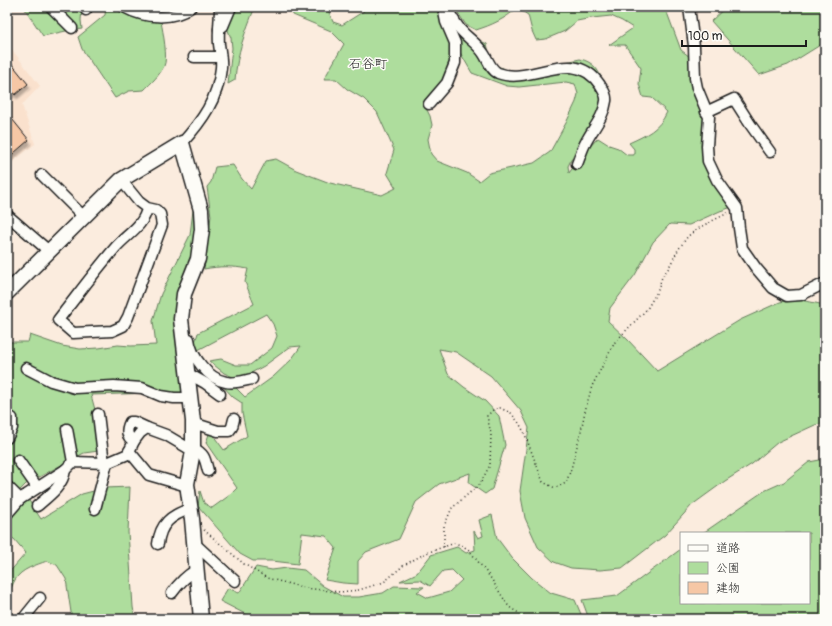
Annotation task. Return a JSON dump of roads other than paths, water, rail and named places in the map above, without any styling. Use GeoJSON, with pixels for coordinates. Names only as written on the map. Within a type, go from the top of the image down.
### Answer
{"type":"FeatureCollection","features":[{"type":"Feature","properties":{"kind":"street"},"geometry":{"type":"LineString","coordinates":[[52,7],[72,28]]}},
{"type":"Feature","properties":{"kind":"street"},"geometry":{"type":"LineString","coordinates":[[124,7],[134,12],[157,16],[169,16],[186,11],[191,7]]}},
{"type":"Feature","properties":{"kind":"street"},"geometry":{"type":"LineString","coordinates":[[7,294],[121,180],[182,143],[199,125],[215,96],[222,67],[220,57],[220,7]]}},
{"type":"Feature","properties":{"kind":"street"},"geometry":{"type":"LineString","coordinates":[[220,29],[223,26],[231,7]]}},
{"type":"Feature","properties":{"kind":"street"},"geometry":{"type":"LineString","coordinates":[[429,104],[448,83],[455,63],[454,43],[446,22],[443,7]]}},
{"type":"Feature","properties":{"kind":"street"},"geometry":{"type":"LineString","coordinates":[[446,7],[468,38],[478,44],[496,72],[508,76],[525,75],[558,67],[574,67],[589,73],[599,84],[606,96],[602,117],[586,142],[577,164]]}},
{"type":"Feature","properties":{"kind":"street"},"geometry":{"type":"LineString","coordinates":[[689,7],[694,46],[695,78],[697,88],[709,117],[707,146],[708,160],[716,180],[737,208],[742,248],[773,288],[787,296],[801,295],[825,283]]}},
{"type":"Feature","properties":{"kind":"street"},"geometry":{"type":"LineString","coordinates":[[194,57],[220,57]]}},
{"type":"Feature","properties":{"kind":"street"},"geometry":{"type":"LineString","coordinates":[[706,112],[734,99],[770,152]]}},
{"type":"Feature","properties":{"kind":"street"},"geometry":{"type":"LineString","coordinates":[[182,143],[201,210],[202,229],[198,259],[184,294],[181,315],[193,423],[193,449],[187,486],[201,619]]}},
{"type":"Feature","properties":{"kind":"street"},"geometry":{"type":"LineString","coordinates":[[42,175],[84,217]]}},
{"type":"Feature","properties":{"kind":"street"},"geometry":{"type":"LineString","coordinates":[[121,180],[139,202],[148,208],[156,210],[160,214],[162,225],[128,317],[123,326],[112,331],[73,333],[58,320],[116,247],[140,224],[146,216],[148,208]]}},
{"type":"Feature","properties":{"kind":"street"},"geometry":{"type":"LineString","coordinates":[[7,215],[50,252]]}},
{"type":"Feature","properties":{"kind":"street"},"geometry":{"type":"LineString","coordinates":[[181,315],[187,322],[190,346],[196,359],[206,372],[228,383],[252,379]]}},
{"type":"Feature","properties":{"kind":"street"},"geometry":{"type":"LineString","coordinates":[[26,368],[51,381],[75,388],[114,386],[142,388],[161,396],[190,398]]}},
{"type":"Feature","properties":{"kind":"street"},"geometry":{"type":"LineString","coordinates":[[187,373],[205,383],[220,394]]}},
{"type":"Feature","properties":{"kind":"street"},"geometry":{"type":"LineString","coordinates":[[95,509],[105,463],[98,414]]}},
{"type":"Feature","properties":{"kind":"street"},"geometry":{"type":"LineString","coordinates":[[7,438],[12,428],[12,418]]}},
{"type":"Feature","properties":{"kind":"street"},"geometry":{"type":"LineString","coordinates":[[193,423],[218,431],[229,431],[234,420]]}},
{"type":"Feature","properties":{"kind":"street"},"geometry":{"type":"LineString","coordinates":[[134,441],[129,439],[127,435],[127,428],[130,422],[134,422],[166,435],[202,452],[206,460],[208,471]]}},
{"type":"Feature","properties":{"kind":"street"},"geometry":{"type":"LineString","coordinates":[[73,462],[105,463],[128,454],[140,432],[147,428]]}},
{"type":"Feature","properties":{"kind":"street"},"geometry":{"type":"LineString","coordinates":[[37,506],[55,490],[66,477],[73,462],[67,429]]}},
{"type":"Feature","properties":{"kind":"street"},"geometry":{"type":"LineString","coordinates":[[129,451],[149,475],[187,486]]}},
{"type":"Feature","properties":{"kind":"street"},"geometry":{"type":"LineString","coordinates":[[18,460],[37,487]]}},
{"type":"Feature","properties":{"kind":"street"},"geometry":{"type":"LineString","coordinates":[[7,514],[20,499],[37,487],[66,477]]}},
{"type":"Feature","properties":{"kind":"street"},"geometry":{"type":"LineString","coordinates":[[7,486],[20,499]]}},
{"type":"Feature","properties":{"kind":"street"},"geometry":{"type":"LineString","coordinates":[[158,544],[161,529],[166,522],[180,512],[191,514]]}},
{"type":"Feature","properties":{"kind":"street"},"geometry":{"type":"LineString","coordinates":[[194,543],[235,581]]}},
{"type":"Feature","properties":{"kind":"street"},"geometry":{"type":"LineString","coordinates":[[172,593],[188,574],[196,570]]}},
{"type":"Feature","properties":{"kind":"street"},"geometry":{"type":"LineString","coordinates":[[23,619],[40,598]]}},
{"type":"Feature","properties":{"kind":"district","name":"石谷町"},"geometry":{"type":"Point","coordinates":[368,64]}}]}
